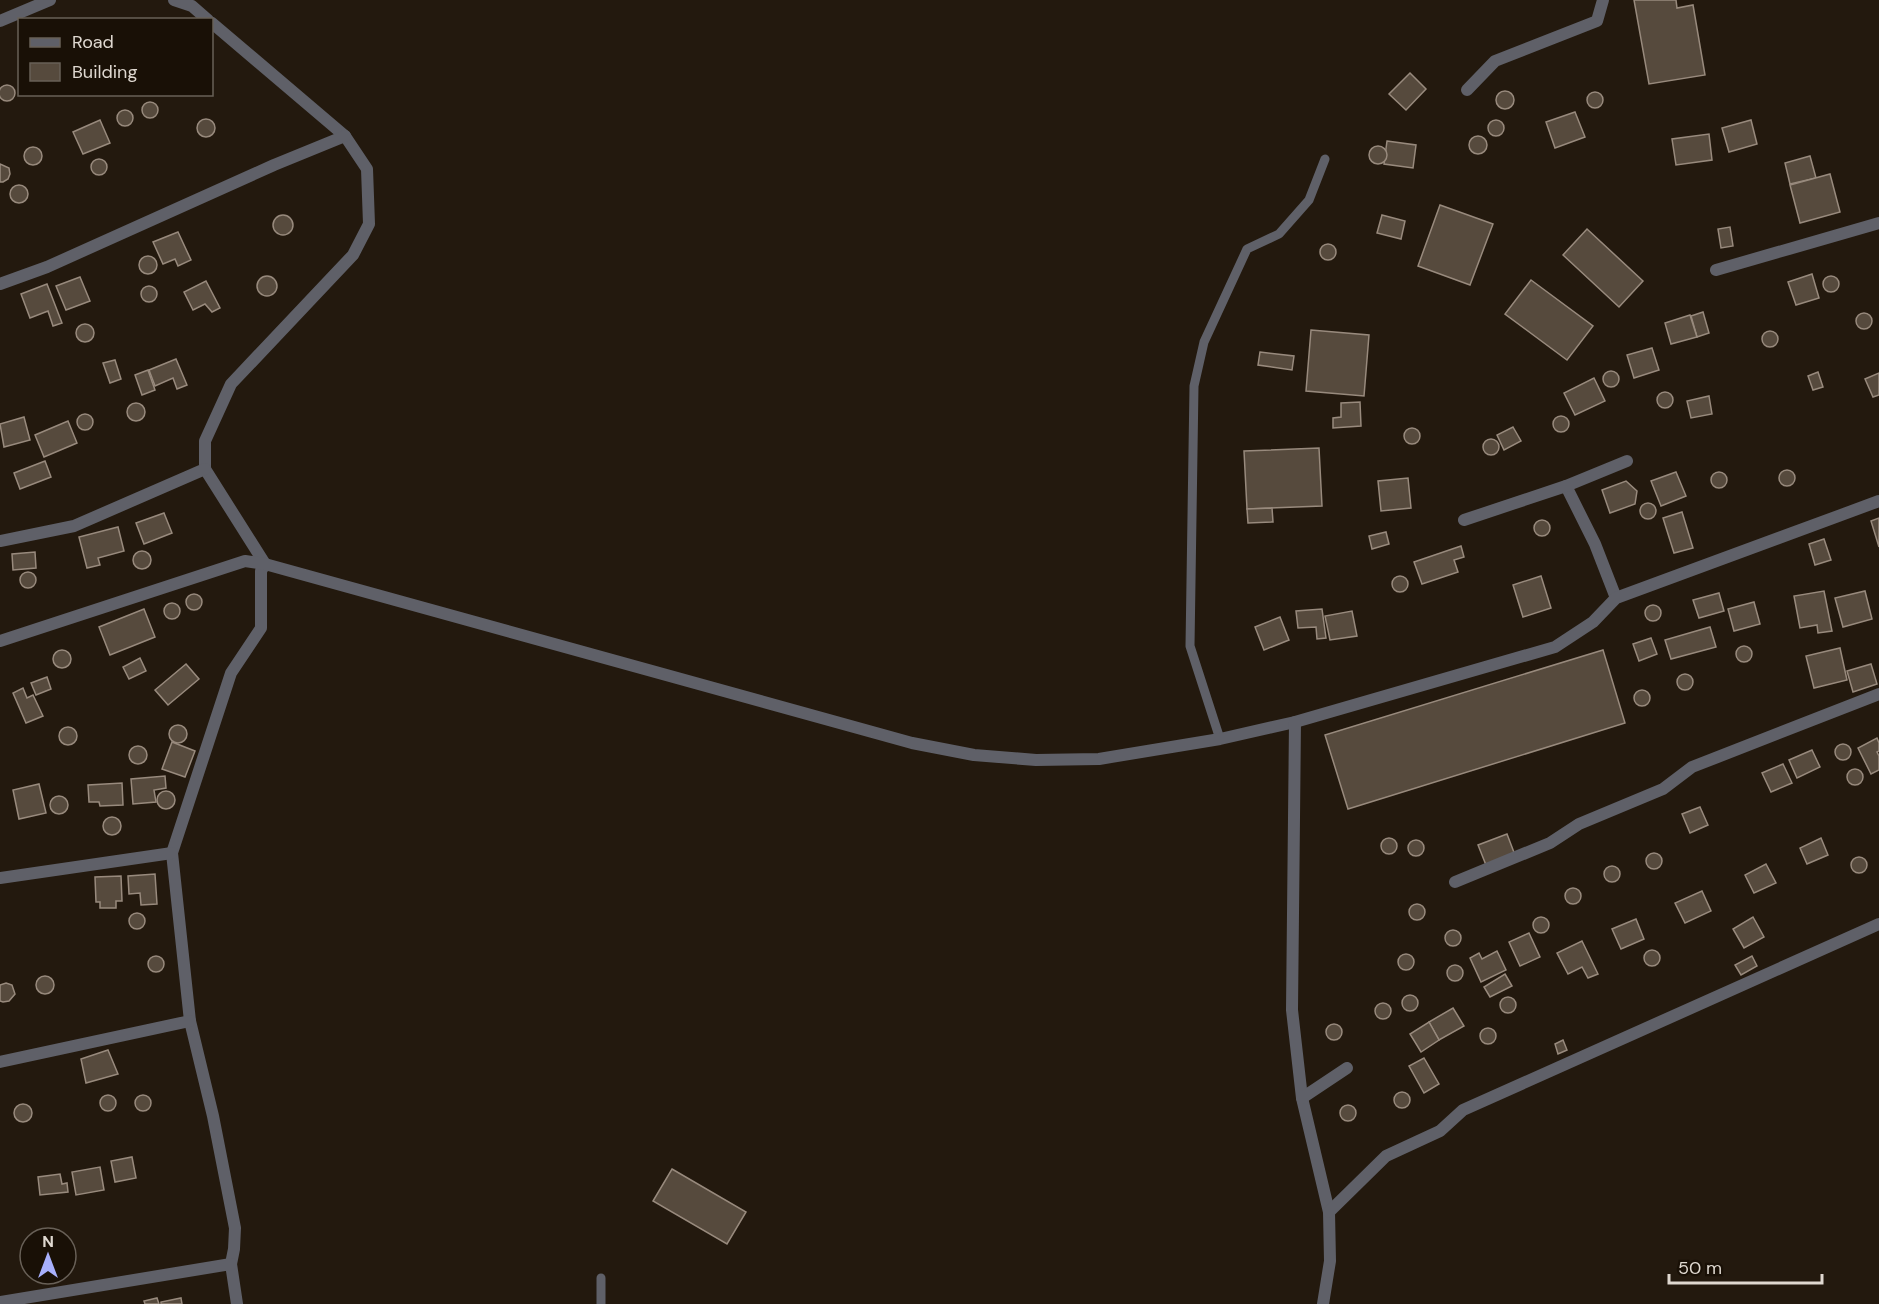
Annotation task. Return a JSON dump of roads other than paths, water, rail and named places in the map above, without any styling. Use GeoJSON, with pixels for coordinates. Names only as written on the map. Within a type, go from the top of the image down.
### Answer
{"type":"FeatureCollection","features":[{"type":"Feature","properties":{"kind":"street"},"geometry":{"type":"LineString","coordinates":[[0,21],[50,0]]}},
{"type":"Feature","properties":{"kind":"street"},"geometry":{"type":"LineString","coordinates":[[174,0],[191,3],[206,18]]}},
{"type":"Feature","properties":{"kind":"street"},"geometry":{"type":"LineString","coordinates":[[1467,90],[1495,61],[1597,21],[1603,0]]}},
{"type":"Feature","properties":{"kind":"street"},"geometry":{"type":"LineString","coordinates":[[213,24],[345,136],[367,169],[369,224],[352,255],[231,384],[205,441],[206,469],[265,564]]}},
{"type":"Feature","properties":{"kind":"street"},"geometry":{"type":"LineString","coordinates":[[0,284],[47,267],[274,165],[345,136]]}},
{"type":"Feature","properties":{"kind":"street"},"geometry":{"type":"LineString","coordinates":[[1716,270],[1879,223]]}},
{"type":"Feature","properties":{"kind":"street"},"geometry":{"type":"LineString","coordinates":[[1464,520],[1566,486],[1627,461]]}},
{"type":"Feature","properties":{"kind":"street"},"geometry":{"type":"LineString","coordinates":[[0,541],[74,526],[206,469]]}},
{"type":"Feature","properties":{"kind":"street"},"geometry":{"type":"LineString","coordinates":[[1566,486],[1595,544],[1616,598]]}},
{"type":"Feature","properties":{"kind":"street"},"geometry":{"type":"LineString","coordinates":[[0,641],[245,561],[265,564],[901,740],[963,753],[1036,760],[1100,759],[1220,739],[1295,722],[1555,647],[1593,622],[1616,598],[1879,501]]}},
{"type":"Feature","properties":{"kind":"street"},"geometry":{"type":"LineString","coordinates":[[237,1304],[231,1264],[235,1228],[213,1116],[190,1021],[172,853],[231,673],[261,628],[261,572],[265,564]]}},
{"type":"Feature","properties":{"kind":"street"},"geometry":{"type":"LineString","coordinates":[[1455,882],[1550,843],[1579,824],[1663,789],[1692,767],[1879,694]]}},
{"type":"Feature","properties":{"kind":"street"},"geometry":{"type":"LineString","coordinates":[[1295,722],[1292,1010],[1302,1098],[1329,1212],[1330,1261],[1323,1304]]}},
{"type":"Feature","properties":{"kind":"street"},"geometry":{"type":"LineString","coordinates":[[0,878],[172,853]]}},
{"type":"Feature","properties":{"kind":"street"},"geometry":{"type":"LineString","coordinates":[[1329,1212],[1386,1156],[1440,1131],[1463,1110],[1879,924]]}},
{"type":"Feature","properties":{"kind":"street"},"geometry":{"type":"LineString","coordinates":[[0,1062],[190,1021]]}},
{"type":"Feature","properties":{"kind":"street"},"geometry":{"type":"LineString","coordinates":[[1302,1098],[1347,1068]]}},
{"type":"Feature","properties":{"kind":"street"},"geometry":{"type":"LineString","coordinates":[[0,1302],[231,1264]]}},
{"type":"Feature","properties":{"kind":"lane"},"geometry":{"type":"LineString","coordinates":[[1220,739],[1190,646],[1194,386],[1204,342],[1246,249],[1279,234],[1309,200],[1325,159]]}},
{"type":"Feature","properties":{"kind":"lane"},"geometry":{"type":"LineString","coordinates":[[601,1278],[601,1304]]}}]}
